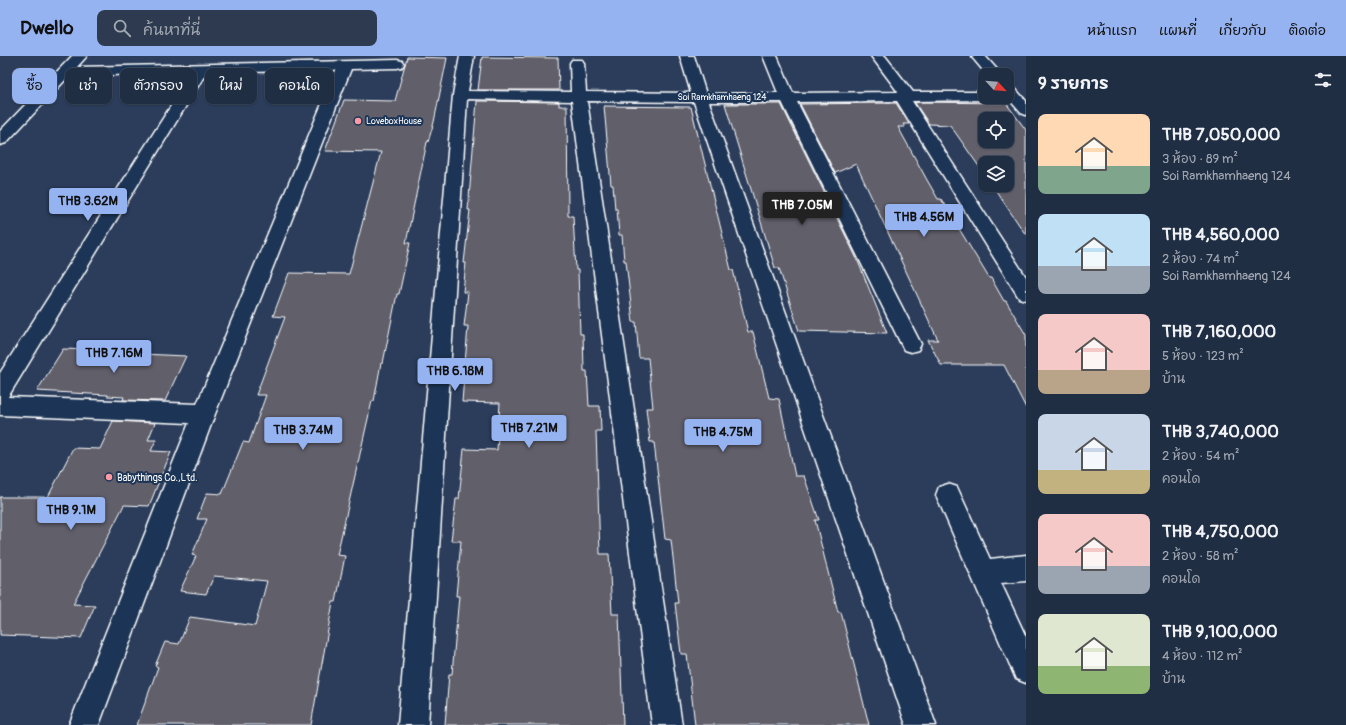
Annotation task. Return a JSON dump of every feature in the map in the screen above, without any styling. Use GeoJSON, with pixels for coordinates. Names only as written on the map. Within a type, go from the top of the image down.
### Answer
{"type":"FeatureCollection","features":[{"type":"Feature","properties":{"kind":"street"},"geometry":{"type":"LineString","coordinates":[[0,140],[80,56]]}},
{"type":"Feature","properties":{"kind":"street"},"geometry":{"type":"LineString","coordinates":[[413,725],[460,95],[467,56]]}},
{"type":"Feature","properties":{"kind":"street"},"geometry":{"type":"LineString","coordinates":[[686,56],[921,725]]}},
{"type":"Feature","properties":{"kind":"street"},"geometry":{"type":"LineString","coordinates":[[770,56],[787,97],[911,344]]}},
{"type":"Feature","properties":{"kind":"street"},"geometry":{"type":"LineString","coordinates":[[878,56],[905,96],[1026,293]]}},
{"type":"Feature","properties":{"kind":"street"},"geometry":{"type":"LineString","coordinates":[[978,56],[989,68]]}},
{"type":"Feature","properties":{"kind":"street"},"geometry":{"type":"LineString","coordinates":[[577,63],[579,96],[667,725]]}},
{"type":"Feature","properties":{"kind":"street"},"geometry":{"type":"LineString","coordinates":[[64,72],[345,64],[397,64]]}},
{"type":"Feature","properties":{"kind":"street"},"geometry":{"type":"LineString","coordinates":[[84,725],[204,414],[341,79],[345,64]]}},
{"type":"Feature","properties":{"kind":"street"},"geometry":{"type":"LineString","coordinates":[[0,391],[202,68]]}},
{"type":"Feature","properties":{"kind":"street"},"geometry":{"type":"LineString","coordinates":[[1014,94],[1026,110]]}},
{"type":"Feature","properties":{"kind":"street","name":"Soi Ramkhamhaeng 124"},"geometry":{"type":"LineString","coordinates":[[460,95],[700,98],[978,96]]}},
{"type":"Feature","properties":{"kind":"street"},"geometry":{"type":"LineString","coordinates":[[0,406],[204,414]]}},
{"type":"Feature","properties":{"kind":"street"},"geometry":{"type":"LineString","coordinates":[[948,496],[984,572],[1026,669]]}},
{"type":"Feature","properties":{"kind":"street"},"geometry":{"type":"LineString","coordinates":[[984,572],[1026,568]]}},
{"type":"Feature","properties":{"kind":"building"},"geometry":{"type":"Polygon","coordinates":[[[407,57],[447,58],[434,122],[427,142],[406,243],[410,243],[399,294],[397,294],[383,363],[381,363],[374,401],[372,401],[337,555],[345,556],[336,602],[333,602],[311,725],[137,725],[158,667],[155,666],[165,642],[179,644],[190,617],[255,626],[267,581],[214,576],[206,594],[180,591],[196,556],[192,555],[207,519],[197,519],[207,493],[222,494],[243,442],[249,443],[266,395],[256,395],[285,317],[273,316],[289,273],[349,274],[381,152],[325,151],[344,100],[395,101],[407,57]]]}},
{"type":"Feature","properties":{"kind":"building"},"geometry":{"type":"Polygon","coordinates":[[[482,57],[558,58],[559,90],[478,90],[482,57]]]}},
{"type":"Feature","properties":{"kind":"building"},"geometry":{"type":"Polygon","coordinates":[[[477,101],[559,102],[559,106],[567,106],[568,216],[573,216],[576,270],[578,270],[580,334],[583,334],[584,371],[587,371],[589,406],[600,406],[601,431],[596,431],[600,554],[609,554],[612,614],[619,614],[623,725],[445,725],[449,674],[452,674],[459,596],[456,596],[461,541],[451,541],[456,499],[459,499],[464,449],[497,450],[500,403],[462,402],[468,326],[464,326],[468,292],[463,292],[466,263],[464,263],[470,210],[468,210],[477,101]]]}},
{"type":"Feature","properties":{"kind":"building"},"geometry":{"type":"Polygon","coordinates":[[[896,103],[909,124],[903,124],[905,127],[898,127],[927,180],[938,199],[941,199],[1026,335],[1026,408],[1004,365],[941,365],[928,340],[938,340],[856,164],[835,173],[800,104],[896,103]]]}},
{"type":"Feature","properties":{"kind":"building"},"geometry":{"type":"Polygon","coordinates":[[[915,103],[1007,104],[1013,112],[978,112],[978,148],[1014,148],[1014,114],[1026,130],[1026,235],[997,192],[1014,192],[1014,156],[978,156],[978,165],[950,125],[929,124],[915,103]]]}},
{"type":"Feature","properties":{"kind":"building"},"geometry":{"type":"Polygon","coordinates":[[[725,104],[781,104],[857,259],[887,333],[799,331],[779,268],[775,268],[725,104]]]}},
{"type":"Feature","properties":{"kind":"building"},"geometry":{"type":"Polygon","coordinates":[[[604,106],[691,107],[731,270],[733,270],[748,332],[753,332],[769,398],[779,399],[795,476],[804,476],[819,520],[815,520],[838,612],[841,612],[869,725],[695,725],[687,654],[681,654],[675,603],[678,603],[671,540],[665,539],[654,442],[650,442],[646,408],[653,408],[648,358],[639,358],[636,322],[633,322],[626,261],[624,261],[622,235],[619,235],[617,209],[615,209],[613,185],[611,185],[604,106]]]}},
{"type":"Feature","properties":{"kind":"building"},"geometry":{"type":"Polygon","coordinates":[[[63,349],[186,356],[165,401],[123,400],[124,397],[107,396],[108,395],[37,391],[63,349]]]}},
{"type":"Feature","properties":{"kind":"building"},"geometry":{"type":"Polygon","coordinates":[[[113,421],[155,423],[148,440],[156,440],[151,451],[171,452],[149,506],[124,505],[73,604],[95,605],[81,638],[0,635],[0,497],[48,497],[73,448],[100,449],[113,421]]]}},
{"type":"Feature","properties":{"kind":"place","name":"LoveboxHouse"},"geometry":{"type":"Point","coordinates":[358,121]}},
{"type":"Feature","properties":{"kind":"place","name":"Babythings Co.,Ltd."},"geometry":{"type":"Point","coordinates":[109,477]}}]}
